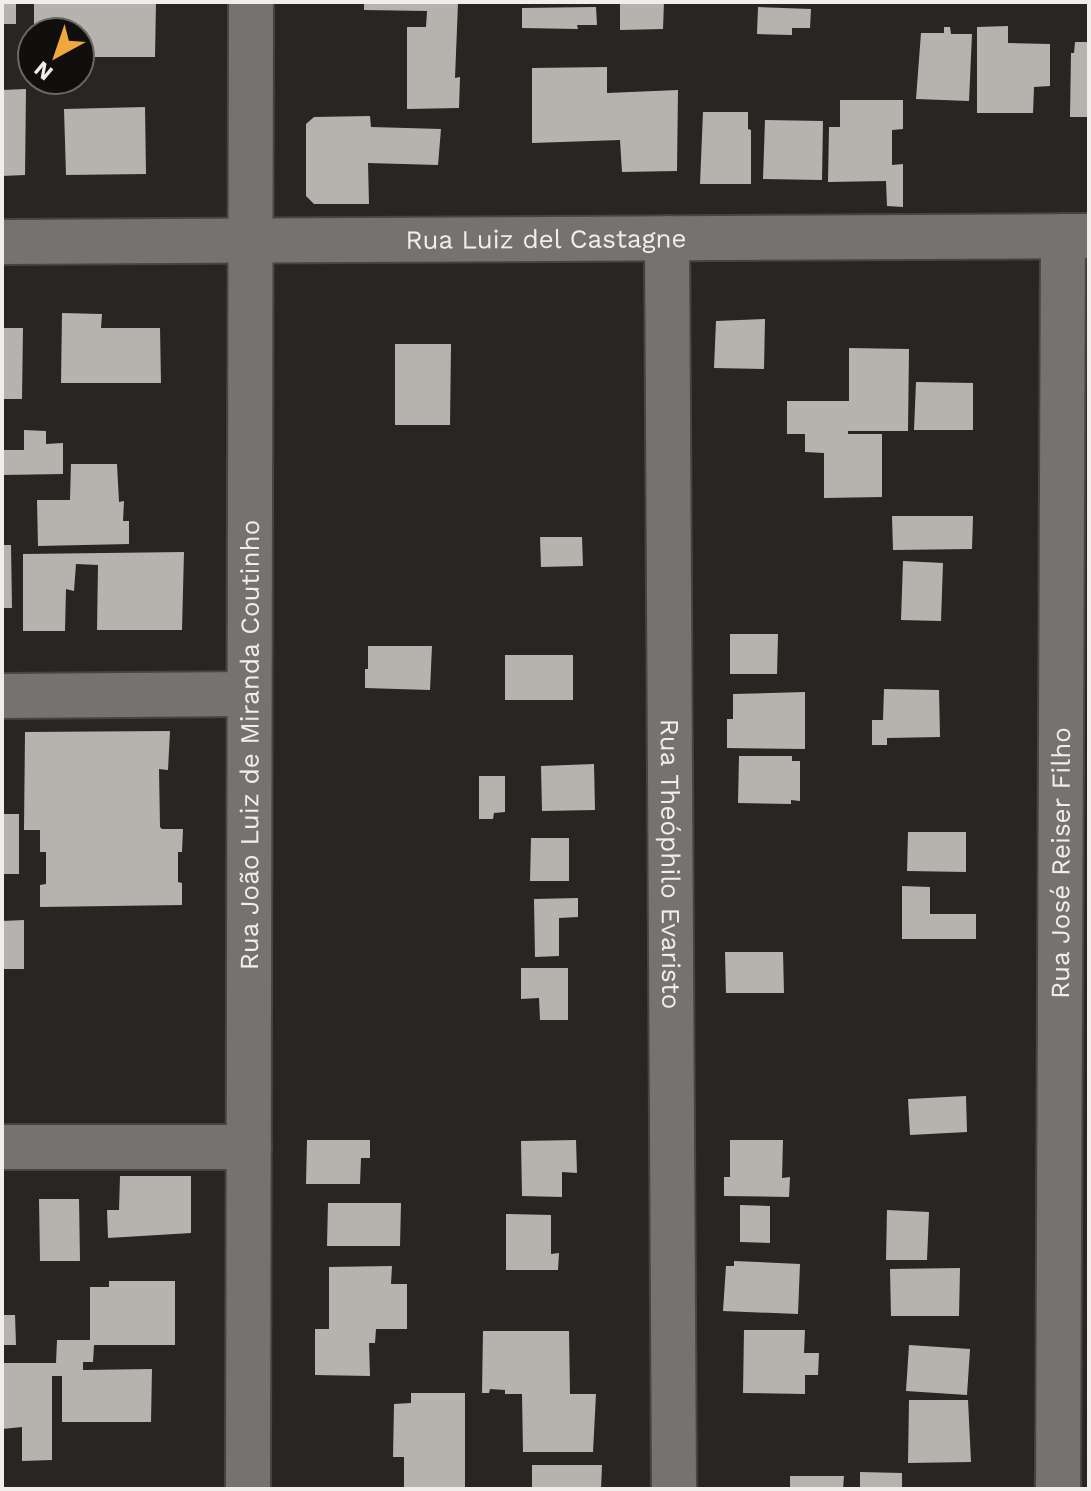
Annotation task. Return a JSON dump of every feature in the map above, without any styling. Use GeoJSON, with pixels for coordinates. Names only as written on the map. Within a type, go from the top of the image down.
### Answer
{"type":"FeatureCollection","features":[{"type":"Feature","properties":{"kind":"street","name":"Rua João Luiz de Miranda Coutinho"},"geometry":{"type":"LineString","coordinates":[[248,1489],[251,2]]}},
{"type":"Feature","properties":{"kind":"street","name":"Rua Luiz del Castagne"},"geometry":{"type":"LineString","coordinates":[[2,242],[1076,236]]}},
{"type":"Feature","properties":{"kind":"street","name":"Rua José Reiser Filho"},"geometry":{"type":"LineString","coordinates":[[1058,1489],[1076,236]]}},
{"type":"Feature","properties":{"kind":"street","name":"Rua Theóphilo Evaristo"},"geometry":{"type":"LineString","coordinates":[[667,238],[674,1489]]}},
{"type":"Feature","properties":{"kind":"street"},"geometry":{"type":"LineString","coordinates":[[2,696],[249,694]]}},
{"type":"Feature","properties":{"kind":"street"},"geometry":{"type":"LineString","coordinates":[[2,1147],[249,1147]]}},
{"type":"Feature","properties":{"kind":"building"},"geometry":{"type":"Polygon","coordinates":[[[2,2],[16,2],[16,24],[2,24],[2,2]]]}},
{"type":"Feature","properties":{"kind":"building"},"geometry":{"type":"Polygon","coordinates":[[[34,2],[156,2],[155,57],[96,57],[96,16],[34,16],[34,2]]]}},
{"type":"Feature","properties":{"kind":"building"},"geometry":{"type":"Polygon","coordinates":[[[364,2],[458,3],[455,78],[460,77],[459,108],[407,109],[407,27],[426,27],[427,11],[364,10],[364,2]]]}},
{"type":"Feature","properties":{"kind":"building"},"geometry":{"type":"Polygon","coordinates":[[[620,2],[664,2],[663,29],[620,30],[620,2]]]}},
{"type":"Feature","properties":{"kind":"building"},"geometry":{"type":"Polygon","coordinates":[[[596,7],[597,25],[577,25],[578,29],[522,28],[522,8],[596,7]]]}},
{"type":"Feature","properties":{"kind":"building"},"geometry":{"type":"Polygon","coordinates":[[[758,7],[811,9],[810,28],[792,28],[792,35],[757,34],[758,7]]]}},
{"type":"Feature","properties":{"kind":"building"},"geometry":{"type":"Polygon","coordinates":[[[1008,26],[1008,43],[1050,44],[1050,86],[1034,87],[1033,113],[977,113],[977,27],[1008,26]]]}},
{"type":"Feature","properties":{"kind":"building"},"geometry":{"type":"Polygon","coordinates":[[[944,27],[950,27],[951,34],[972,34],[969,101],[916,99],[921,33],[944,33],[944,27]]]}},
{"type":"Feature","properties":{"kind":"building"},"geometry":{"type":"Polygon","coordinates":[[[1075,42],[1089,42],[1089,117],[1070,117],[1071,53],[1074,53],[1075,42]]]}},
{"type":"Feature","properties":{"kind":"building"},"geometry":{"type":"Polygon","coordinates":[[[607,67],[607,93],[678,90],[677,171],[622,172],[620,140],[532,143],[532,68],[607,67]]]}},
{"type":"Feature","properties":{"kind":"building"},"geometry":{"type":"Polygon","coordinates":[[[16,89],[16,96],[26,96],[25,175],[2,176],[2,90],[16,89]]]}},
{"type":"Feature","properties":{"kind":"building"},"geometry":{"type":"Polygon","coordinates":[[[840,100],[903,100],[903,129],[892,130],[892,165],[903,164],[903,207],[887,206],[886,181],[828,182],[829,127],[840,127],[840,100]]]}},
{"type":"Feature","properties":{"kind":"building"},"geometry":{"type":"Polygon","coordinates":[[[145,107],[146,174],[66,175],[64,109],[145,107]]]}},
{"type":"Feature","properties":{"kind":"building"},"geometry":{"type":"Polygon","coordinates":[[[703,112],[748,112],[751,184],[700,184],[703,112]]]}},
{"type":"Feature","properties":{"kind":"building"},"geometry":{"type":"Polygon","coordinates":[[[370,116],[371,127],[441,129],[438,165],[368,163],[369,204],[314,204],[306,196],[306,124],[314,117],[370,116]]]}},
{"type":"Feature","properties":{"kind":"building"},"geometry":{"type":"Polygon","coordinates":[[[765,120],[823,121],[822,180],[763,179],[765,120]]]}},
{"type":"Feature","properties":{"kind":"building"},"geometry":{"type":"Polygon","coordinates":[[[62,313],[102,314],[101,328],[160,328],[161,383],[61,383],[62,313]]]}},
{"type":"Feature","properties":{"kind":"building"},"geometry":{"type":"Polygon","coordinates":[[[765,319],[764,369],[714,368],[716,321],[765,319]]]}},
{"type":"Feature","properties":{"kind":"building"},"geometry":{"type":"Polygon","coordinates":[[[2,328],[23,328],[22,399],[2,399],[2,328]]]}},
{"type":"Feature","properties":{"kind":"building"},"geometry":{"type":"Polygon","coordinates":[[[395,344],[451,344],[450,425],[395,425],[395,344]]]}},
{"type":"Feature","properties":{"kind":"building"},"geometry":{"type":"Polygon","coordinates":[[[849,348],[909,349],[908,431],[848,431],[848,434],[882,434],[882,497],[824,498],[824,453],[805,452],[805,434],[787,434],[787,401],[849,401],[849,348]]]}},
{"type":"Feature","properties":{"kind":"building"},"geometry":{"type":"Polygon","coordinates":[[[916,382],[973,383],[973,430],[914,430],[916,382]]]}},
{"type":"Feature","properties":{"kind":"building"},"geometry":{"type":"Polygon","coordinates":[[[24,430],[46,431],[46,444],[63,443],[63,474],[2,475],[2,450],[24,450],[24,430]]]}},
{"type":"Feature","properties":{"kind":"building"},"geometry":{"type":"Polygon","coordinates":[[[71,464],[117,464],[119,502],[124,501],[123,521],[129,521],[129,544],[38,546],[37,500],[70,500],[71,464]]]}},
{"type":"Feature","properties":{"kind":"building"},"geometry":{"type":"Polygon","coordinates":[[[892,516],[973,516],[972,549],[893,550],[892,516]]]}},
{"type":"Feature","properties":{"kind":"building"},"geometry":{"type":"Polygon","coordinates":[[[540,537],[582,537],[583,566],[541,567],[540,537]]]}},
{"type":"Feature","properties":{"kind":"building"},"geometry":{"type":"Polygon","coordinates":[[[2,545],[11,545],[12,608],[2,608],[2,545]]]}},
{"type":"Feature","properties":{"kind":"building"},"geometry":{"type":"Polygon","coordinates":[[[184,552],[182,630],[97,630],[98,565],[76,564],[74,591],[66,589],[65,631],[23,631],[23,554],[184,552]]]}},
{"type":"Feature","properties":{"kind":"building"},"geometry":{"type":"Polygon","coordinates":[[[903,561],[943,563],[941,621],[901,620],[903,561]]]}},
{"type":"Feature","properties":{"kind":"building"},"geometry":{"type":"Polygon","coordinates":[[[730,634],[778,634],[777,674],[730,674],[730,634]]]}},
{"type":"Feature","properties":{"kind":"building"},"geometry":{"type":"Polygon","coordinates":[[[368,646],[432,646],[430,690],[365,688],[368,646]]]}},
{"type":"Feature","properties":{"kind":"building"},"geometry":{"type":"Polygon","coordinates":[[[505,655],[573,655],[573,700],[505,700],[505,655]]]}},
{"type":"Feature","properties":{"kind":"building"},"geometry":{"type":"Polygon","coordinates":[[[884,689],[939,690],[940,737],[887,738],[887,745],[872,745],[872,720],[883,720],[884,689]]]}},
{"type":"Feature","properties":{"kind":"building"},"geometry":{"type":"Polygon","coordinates":[[[805,692],[805,749],[727,748],[727,719],[733,719],[733,694],[805,692]]]}},
{"type":"Feature","properties":{"kind":"building"},"geometry":{"type":"Polygon","coordinates":[[[170,731],[168,770],[159,769],[160,827],[183,829],[182,852],[178,852],[182,905],[40,907],[40,885],[46,884],[46,852],[40,852],[40,830],[24,830],[25,732],[170,731]]]}},
{"type":"Feature","properties":{"kind":"building"},"geometry":{"type":"Polygon","coordinates":[[[739,756],[792,756],[792,761],[800,761],[800,801],[791,800],[791,804],[738,803],[739,756]]]}},
{"type":"Feature","properties":{"kind":"building"},"geometry":{"type":"Polygon","coordinates":[[[594,764],[595,810],[542,811],[541,766],[594,764]]]}},
{"type":"Feature","properties":{"kind":"building"},"geometry":{"type":"Polygon","coordinates":[[[479,776],[505,776],[505,812],[494,813],[493,819],[479,819],[479,776]]]}},
{"type":"Feature","properties":{"kind":"building"},"geometry":{"type":"Polygon","coordinates":[[[2,814],[19,814],[19,874],[2,874],[2,814]]]}},
{"type":"Feature","properties":{"kind":"building"},"geometry":{"type":"Polygon","coordinates":[[[908,832],[966,832],[966,872],[907,871],[908,832]]]}},
{"type":"Feature","properties":{"kind":"building"},"geometry":{"type":"Polygon","coordinates":[[[531,838],[569,838],[569,881],[530,881],[531,838]]]}},
{"type":"Feature","properties":{"kind":"building"},"geometry":{"type":"Polygon","coordinates":[[[902,886],[930,887],[930,914],[976,914],[976,939],[902,939],[902,886]]]}},
{"type":"Feature","properties":{"kind":"building"},"geometry":{"type":"Polygon","coordinates":[[[578,898],[578,917],[559,918],[559,956],[535,957],[534,899],[578,898]]]}},
{"type":"Feature","properties":{"kind":"building"},"geometry":{"type":"Polygon","coordinates":[[[24,920],[24,969],[2,969],[2,921],[24,920]]]}},
{"type":"Feature","properties":{"kind":"building"},"geometry":{"type":"Polygon","coordinates":[[[725,952],[783,952],[784,993],[726,993],[725,952]]]}},
{"type":"Feature","properties":{"kind":"building"},"geometry":{"type":"Polygon","coordinates":[[[521,968],[568,968],[568,1020],[540,1020],[539,998],[521,999],[521,968]]]}},
{"type":"Feature","properties":{"kind":"building"},"geometry":{"type":"Polygon","coordinates":[[[966,1096],[967,1132],[910,1135],[908,1099],[966,1096]]]}},
{"type":"Feature","properties":{"kind":"building"},"geometry":{"type":"Polygon","coordinates":[[[307,1140],[370,1140],[370,1158],[361,1158],[360,1184],[306,1184],[307,1140]]]}},
{"type":"Feature","properties":{"kind":"building"},"geometry":{"type":"Polygon","coordinates":[[[576,1140],[577,1173],[562,1172],[562,1197],[522,1196],[521,1141],[576,1140]]]}},
{"type":"Feature","properties":{"kind":"building"},"geometry":{"type":"Polygon","coordinates":[[[730,1140],[783,1140],[782,1178],[790,1177],[789,1197],[724,1196],[724,1177],[730,1177],[730,1140]]]}},
{"type":"Feature","properties":{"kind":"building"},"geometry":{"type":"Polygon","coordinates":[[[120,1176],[191,1176],[191,1233],[108,1238],[107,1210],[119,1210],[120,1176]]]}},
{"type":"Feature","properties":{"kind":"building"},"geometry":{"type":"Polygon","coordinates":[[[39,1199],[79,1199],[80,1261],[40,1261],[39,1199]]]}},
{"type":"Feature","properties":{"kind":"building"},"geometry":{"type":"Polygon","coordinates":[[[328,1203],[401,1203],[400,1246],[327,1246],[328,1203]]]}},
{"type":"Feature","properties":{"kind":"building"},"geometry":{"type":"Polygon","coordinates":[[[740,1205],[770,1206],[770,1243],[740,1242],[740,1205]]]}},
{"type":"Feature","properties":{"kind":"building"},"geometry":{"type":"Polygon","coordinates":[[[887,1210],[929,1212],[927,1260],[886,1260],[887,1210]]]}},
{"type":"Feature","properties":{"kind":"building"},"geometry":{"type":"Polygon","coordinates":[[[506,1214],[551,1215],[551,1254],[559,1253],[558,1270],[506,1270],[506,1214]]]}},
{"type":"Feature","properties":{"kind":"building"},"geometry":{"type":"Polygon","coordinates":[[[734,1261],[800,1264],[798,1314],[723,1311],[726,1266],[734,1266],[734,1261]]]}},
{"type":"Feature","properties":{"kind":"building"},"geometry":{"type":"Polygon","coordinates":[[[392,1266],[391,1284],[407,1284],[407,1329],[376,1329],[375,1343],[369,1343],[370,1376],[315,1375],[315,1329],[329,1329],[329,1267],[392,1266]]]}},
{"type":"Feature","properties":{"kind":"building"},"geometry":{"type":"Polygon","coordinates":[[[960,1268],[959,1316],[891,1316],[890,1269],[960,1268]]]}},
{"type":"Feature","properties":{"kind":"building"},"geometry":{"type":"Polygon","coordinates":[[[109,1281],[175,1281],[175,1345],[94,1345],[93,1362],[83,1362],[83,1370],[152,1369],[151,1422],[62,1422],[62,1376],[52,1376],[52,1460],[22,1461],[22,1427],[2,1429],[2,1363],[56,1363],[57,1340],[90,1340],[90,1287],[109,1287],[109,1281]]]}},
{"type":"Feature","properties":{"kind":"building"},"geometry":{"type":"Polygon","coordinates":[[[2,1315],[15,1315],[16,1345],[2,1345],[2,1315]]]}},
{"type":"Feature","properties":{"kind":"building"},"geometry":{"type":"Polygon","coordinates":[[[744,1330],[805,1330],[804,1353],[819,1353],[818,1375],[805,1375],[805,1394],[743,1393],[744,1330]]]}},
{"type":"Feature","properties":{"kind":"building"},"geometry":{"type":"Polygon","coordinates":[[[483,1331],[569,1331],[570,1394],[596,1394],[593,1452],[523,1452],[522,1394],[505,1394],[505,1390],[490,1389],[489,1393],[482,1393],[483,1331]]]}},
{"type":"Feature","properties":{"kind":"building"},"geometry":{"type":"Polygon","coordinates":[[[909,1345],[970,1349],[967,1395],[906,1391],[909,1345]]]}},
{"type":"Feature","properties":{"kind":"building"},"geometry":{"type":"Polygon","coordinates":[[[411,1393],[465,1393],[465,1489],[404,1489],[404,1457],[393,1457],[394,1404],[411,1403],[411,1393]]]}},
{"type":"Feature","properties":{"kind":"building"},"geometry":{"type":"Polygon","coordinates":[[[909,1400],[968,1400],[971,1462],[908,1463],[909,1400]]]}},
{"type":"Feature","properties":{"kind":"building"},"geometry":{"type":"Polygon","coordinates":[[[532,1465],[602,1465],[601,1489],[532,1489],[532,1465]]]}},
{"type":"Feature","properties":{"kind":"building"},"geometry":{"type":"Polygon","coordinates":[[[860,1472],[902,1473],[902,1489],[860,1489],[860,1472]]]}},
{"type":"Feature","properties":{"kind":"building"},"geometry":{"type":"Polygon","coordinates":[[[790,1476],[844,1476],[843,1489],[790,1489],[790,1476]]]}}]}
